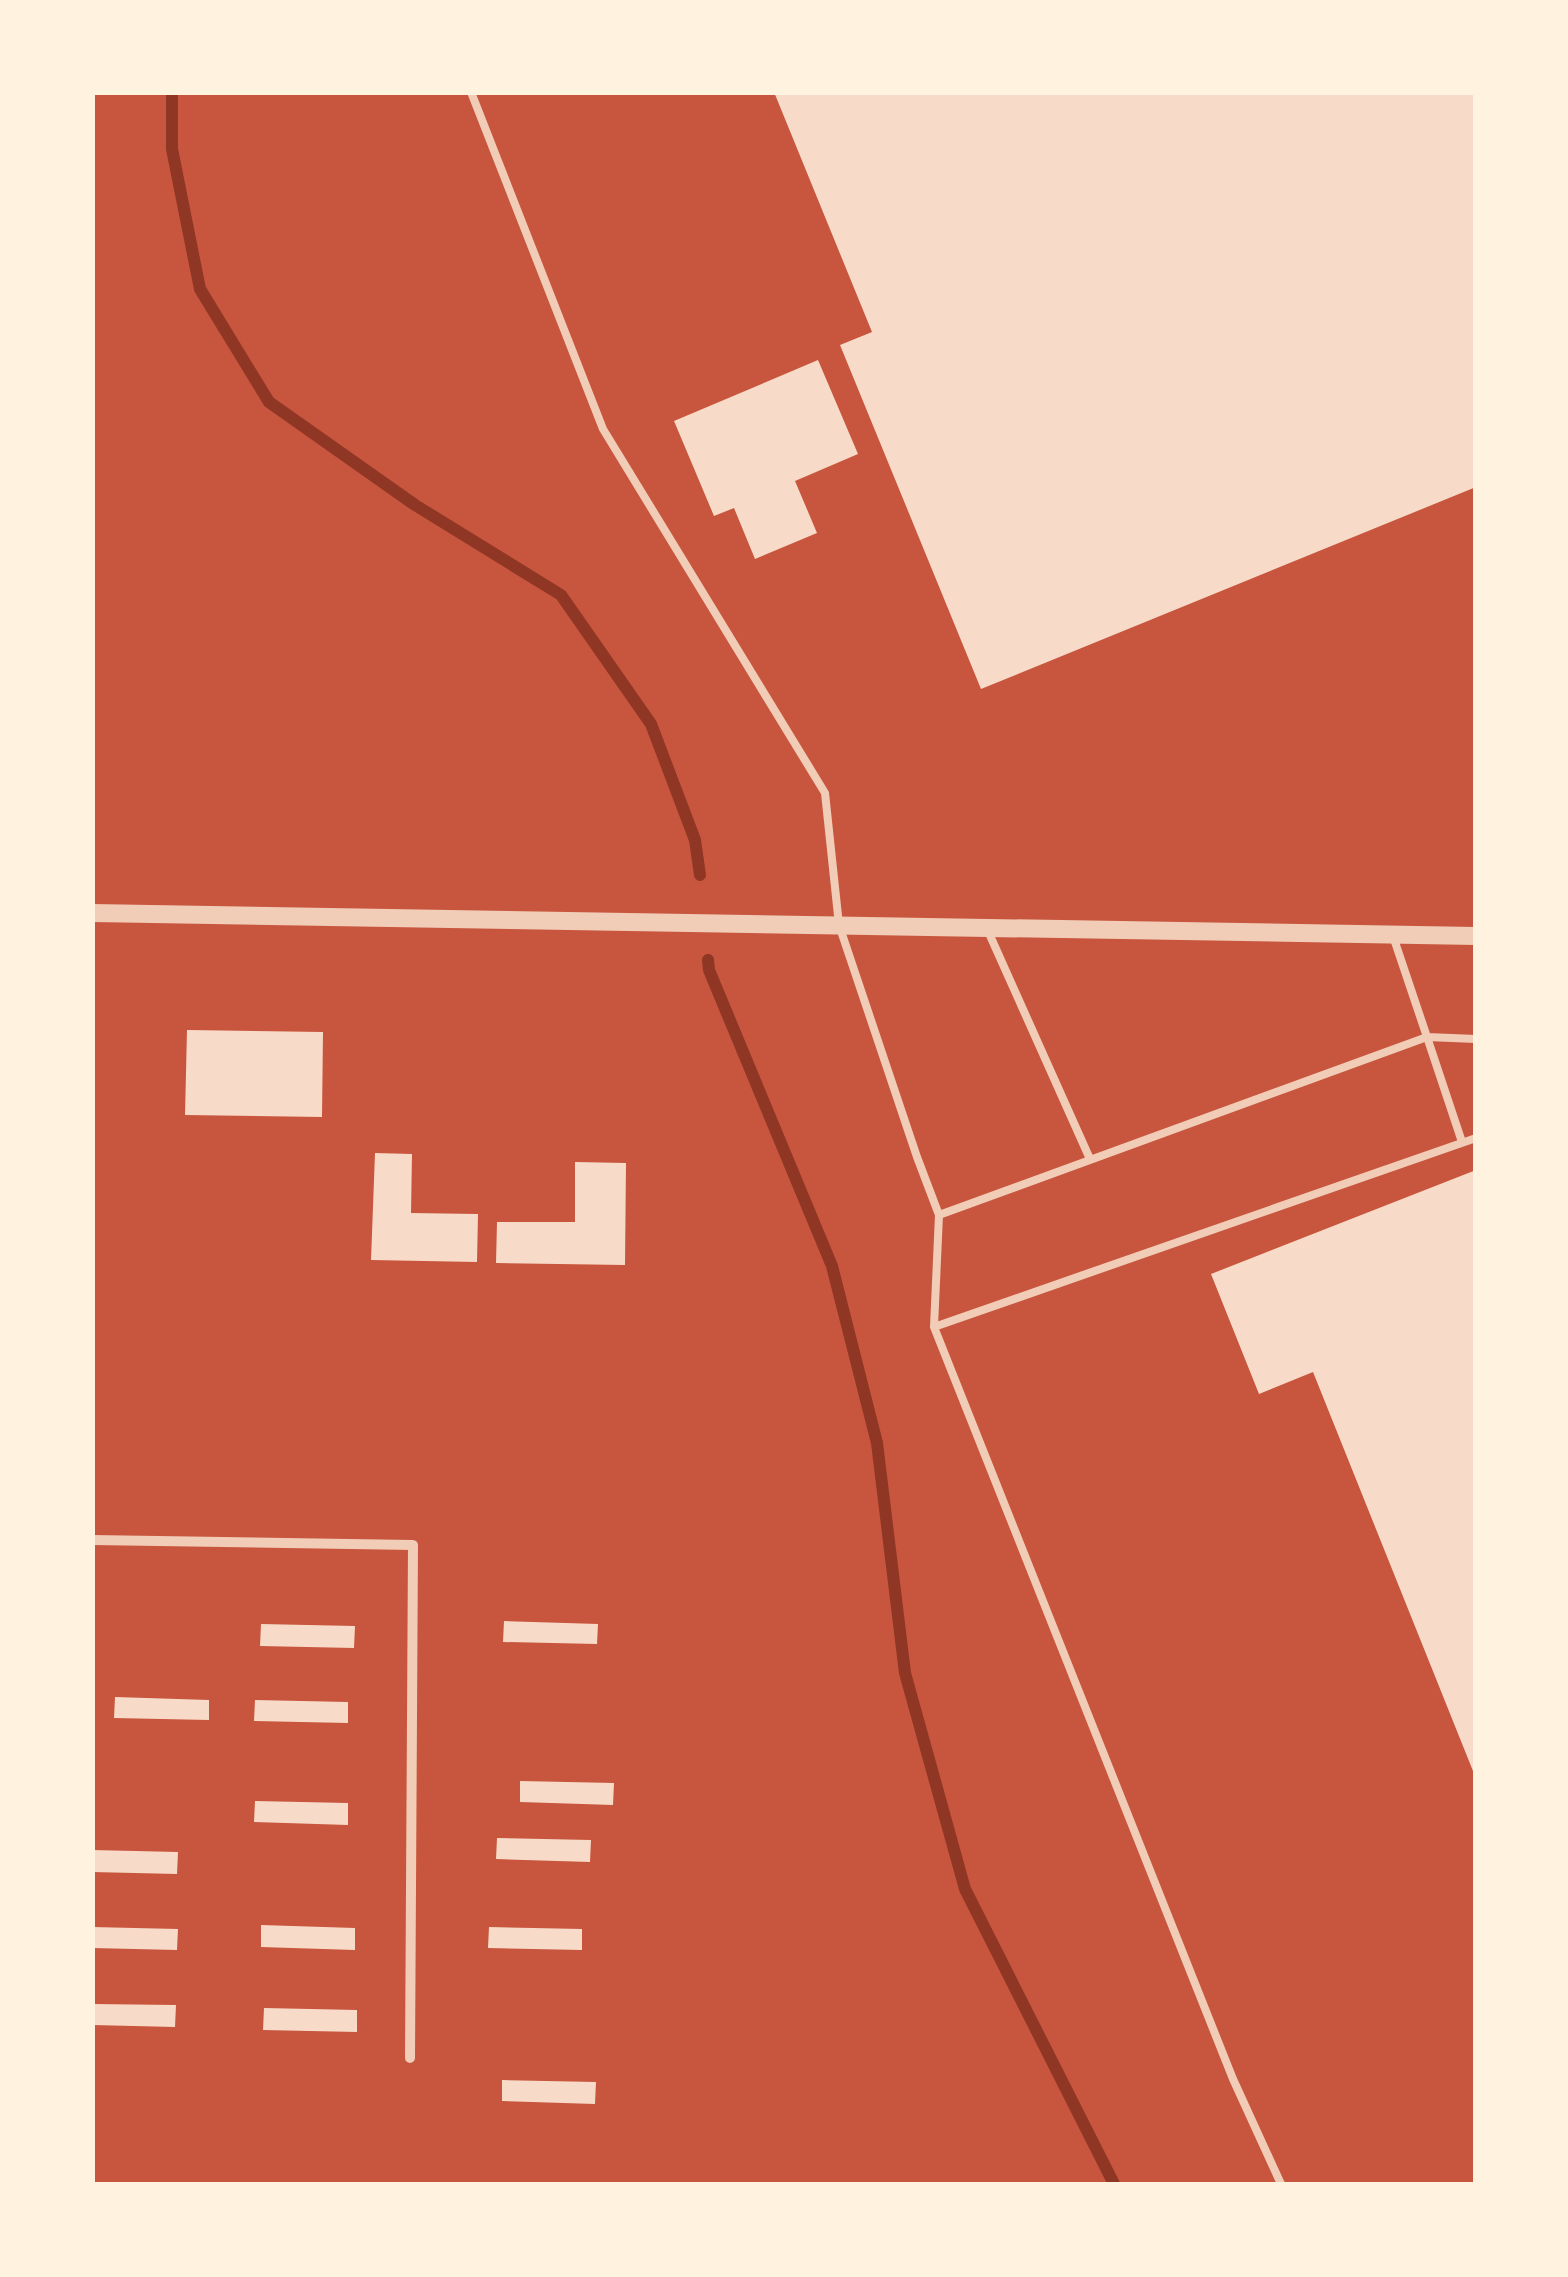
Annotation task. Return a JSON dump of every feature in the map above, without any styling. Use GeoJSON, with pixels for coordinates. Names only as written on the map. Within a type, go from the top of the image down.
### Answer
{"type":"FeatureCollection","features":[{"type":"Feature","properties":{"kind":"street"},"geometry":{"type":"LineString","coordinates":[[92,912],[1476,936]]}},
{"type":"Feature","properties":{"kind":"street"},"geometry":{"type":"LineString","coordinates":[[92,1540],[413,1545],[410,2058]]}},
{"type":"Feature","properties":{"kind":"lane"},"geometry":{"type":"LineString","coordinates":[[471,92],[603,429],[825,794],[840,925],[916,1158],[939,1215],[934,1326],[1233,2079],[1282,2184]]}},
{"type":"Feature","properties":{"kind":"lane"},"geometry":{"type":"LineString","coordinates":[[986,928],[1090,1160]]}},
{"type":"Feature","properties":{"kind":"lane"},"geometry":{"type":"LineString","coordinates":[[1392,934],[1462,1142]]}},
{"type":"Feature","properties":{"kind":"lane"},"geometry":{"type":"LineString","coordinates":[[939,1215],[1427,1037],[1476,1039]]}},
{"type":"Feature","properties":{"kind":"lane"},"geometry":{"type":"LineString","coordinates":[[934,1326],[1476,1138]]}},
{"type":"Feature","properties":{"kind":"building"},"geometry":{"type":"Polygon","coordinates":[[[774,92],[1476,92],[1476,487],[981,689],[840,345],[872,332],[774,92]]]}},
{"type":"Feature","properties":{"kind":"building"},"geometry":{"type":"Polygon","coordinates":[[[818,360],[858,454],[795,481],[817,533],[755,559],[734,508],[714,516],[674,421],[818,360]]]}},
{"type":"Feature","properties":{"kind":"building"},"geometry":{"type":"Polygon","coordinates":[[[187,1030],[323,1032],[322,1117],[185,1115],[187,1030]]]}},
{"type":"Feature","properties":{"kind":"building"},"geometry":{"type":"Polygon","coordinates":[[[375,1153],[412,1154],[411,1213],[478,1214],[477,1262],[371,1260],[375,1153]]]}},
{"type":"Feature","properties":{"kind":"building"},"geometry":{"type":"Polygon","coordinates":[[[575,1162],[626,1163],[625,1265],[496,1263],[497,1222],[575,1222],[575,1162]]]}},
{"type":"Feature","properties":{"kind":"building"},"geometry":{"type":"Polygon","coordinates":[[[1476,1170],[1475,1776],[1313,1372],[1259,1394],[1211,1274],[1476,1170]]]}},
{"type":"Feature","properties":{"kind":"building"},"geometry":{"type":"Polygon","coordinates":[[[504,1621],[598,1624],[597,1644],[503,1642],[504,1621]]]}},
{"type":"Feature","properties":{"kind":"building"},"geometry":{"type":"Polygon","coordinates":[[[261,1624],[355,1626],[354,1648],[260,1646],[261,1624]]]}},
{"type":"Feature","properties":{"kind":"building"},"geometry":{"type":"Polygon","coordinates":[[[115,1697],[209,1700],[209,1720],[114,1718],[115,1697]]]}},
{"type":"Feature","properties":{"kind":"building"},"geometry":{"type":"Polygon","coordinates":[[[255,1700],[348,1702],[348,1723],[254,1721],[255,1700]]]}},
{"type":"Feature","properties":{"kind":"building"},"geometry":{"type":"Polygon","coordinates":[[[520,1781],[614,1783],[613,1805],[520,1802],[520,1781]]]}},
{"type":"Feature","properties":{"kind":"building"},"geometry":{"type":"Polygon","coordinates":[[[255,1801],[348,1803],[348,1825],[254,1822],[255,1801]]]}},
{"type":"Feature","properties":{"kind":"building"},"geometry":{"type":"Polygon","coordinates":[[[497,1838],[591,1840],[590,1862],[496,1859],[497,1838]]]}},
{"type":"Feature","properties":{"kind":"building"},"geometry":{"type":"Polygon","coordinates":[[[92,1850],[178,1852],[177,1874],[92,1872],[92,1850]]]}},
{"type":"Feature","properties":{"kind":"building"},"geometry":{"type":"Polygon","coordinates":[[[261,1925],[355,1928],[355,1950],[261,1947],[261,1925]]]}},
{"type":"Feature","properties":{"kind":"building"},"geometry":{"type":"Polygon","coordinates":[[[92,1927],[178,1929],[177,1950],[92,1948],[92,1927]]]}},
{"type":"Feature","properties":{"kind":"building"},"geometry":{"type":"Polygon","coordinates":[[[489,1927],[582,1929],[582,1950],[488,1948],[489,1927]]]}},
{"type":"Feature","properties":{"kind":"building"},"geometry":{"type":"Polygon","coordinates":[[[92,2004],[176,2005],[175,2027],[92,2025],[92,2004]]]}},
{"type":"Feature","properties":{"kind":"building"},"geometry":{"type":"Polygon","coordinates":[[[264,2008],[357,2010],[357,2032],[263,2030],[264,2008]]]}},
{"type":"Feature","properties":{"kind":"building"},"geometry":{"type":"Polygon","coordinates":[[[502,2080],[596,2082],[595,2104],[502,2101],[502,2080]]]}},
{"type":"Feature","properties":{"kind":"waterway"},"geometry":{"type":"LineString","coordinates":[[172,92],[172,149],[200,289],[269,402],[415,505],[561,595],[651,724],[695,840],[700,875]]}},
{"type":"Feature","properties":{"kind":"waterway"},"geometry":{"type":"LineString","coordinates":[[708,960],[832,1266],[877,1443],[905,1673],[965,1889],[1114,2184]]}}]}
